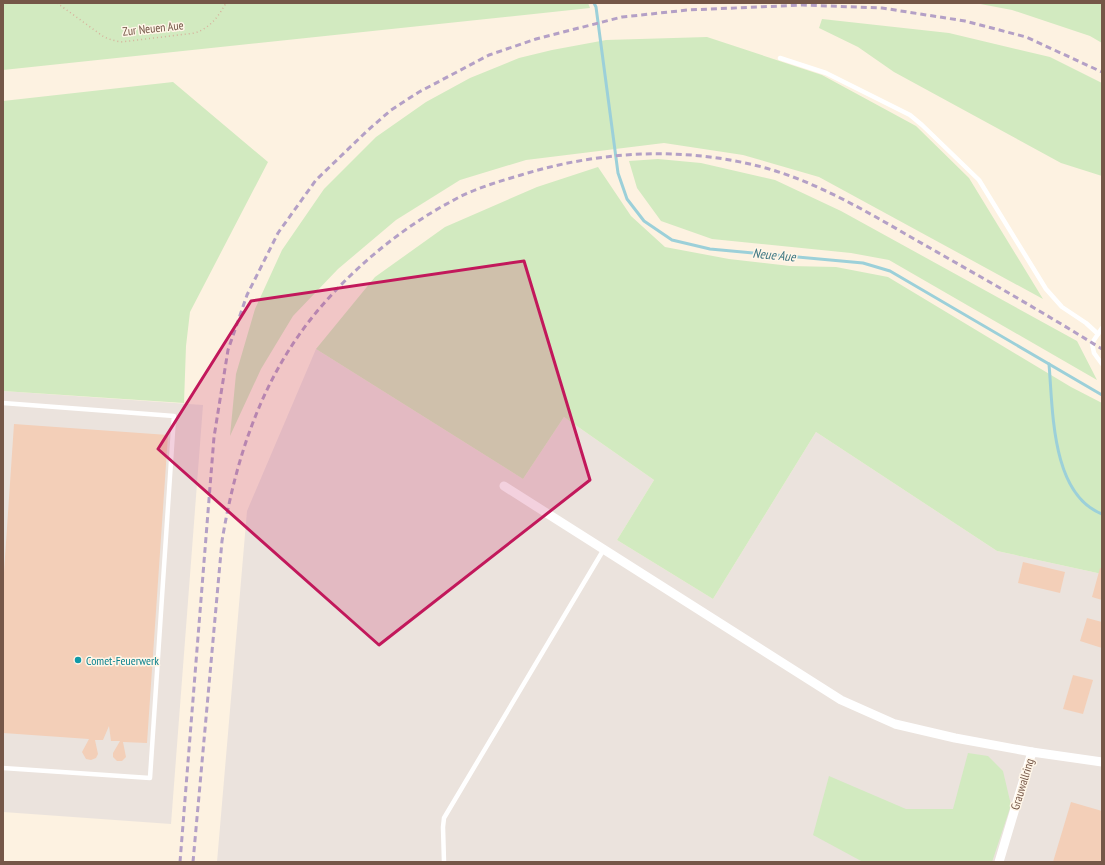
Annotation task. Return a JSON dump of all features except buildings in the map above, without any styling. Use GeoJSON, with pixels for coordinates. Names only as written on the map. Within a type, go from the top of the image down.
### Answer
{"type":"FeatureCollection","features":[{"type":"Feature","properties":{"kind":"street"},"geometry":{"type":"LineString","coordinates":[[504,486],[841,700],[895,724],[955,738],[1032,752]]}},
{"type":"Feature","properties":{"kind":"street","name":"Grauwallring"},"geometry":{"type":"LineString","coordinates":[[999,862],[1032,752],[1102,762]]}},
{"type":"Feature","properties":{"kind":"lane"},"geometry":{"type":"LineString","coordinates":[[780,58],[832,76],[910,115],[922,125],[979,180],[1046,289],[1062,307],[1086,323],[1098,334]]}},
{"type":"Feature","properties":{"kind":"lane"},"geometry":{"type":"LineString","coordinates":[[1102,328],[1092,342],[1094,353],[1102,364]]}},
{"type":"Feature","properties":{"kind":"lane"},"geometry":{"type":"LineString","coordinates":[[3,403],[174,416],[150,778],[3,768]]}},
{"type":"Feature","properties":{"kind":"lane"},"geometry":{"type":"LineString","coordinates":[[444,862],[444,818],[604,550]]}},
{"type":"Feature","properties":{"kind":"path","name":"Zur Neuen Aue"},"geometry":{"type":"LineString","coordinates":[[57,3],[104,37],[121,42],[195,33],[203,30],[218,16],[226,3]]}},
{"type":"Feature","properties":{"kind":"highlighted area"},"geometry":{"type":"Polygon","coordinates":[[[524,261],[590,480],[379,645],[158,449],[251,301],[524,261]]]}},
{"type":"Feature","properties":{"kind":"shaded area"},"geometry":{"type":"Polygon","coordinates":[[[316,349],[523,479],[564,417],[654,480],[617,540],[713,599],[816,432],[997,551],[1102,574],[1102,862],[217,862],[247,511],[316,349]]]}},
{"type":"Feature","properties":{"kind":"shaded area","name":"Comet-Feuerwerk"},"geometry":{"type":"Polygon","coordinates":[[[3,391],[203,405],[171,824],[3,812],[3,391]]]}},
{"type":"Feature","properties":{"kind":"green space"},"geometry":{"type":"Polygon","coordinates":[[[3,3],[588,3],[590,8],[3,70],[3,3]]]}},
{"type":"Feature","properties":{"kind":"green space"},"geometry":{"type":"Polygon","coordinates":[[[975,3],[1102,3],[1102,43],[1090,36],[1012,10],[975,3]]]}},
{"type":"Feature","properties":{"kind":"green space"},"geometry":{"type":"Polygon","coordinates":[[[822,19],[949,33],[1050,57],[1102,83],[1102,176],[1061,163],[894,72],[858,47],[819,28],[822,19]]]}},
{"type":"Feature","properties":{"kind":"green space"},"geometry":{"type":"Polygon","coordinates":[[[707,37],[822,75],[916,126],[969,178],[1043,299],[819,177],[743,155],[664,143],[526,160],[460,180],[396,220],[338,269],[293,316],[261,369],[230,436],[236,374],[255,309],[282,250],[324,189],[376,137],[426,102],[470,78],[519,58],[606,40],[707,37]]]}},
{"type":"Feature","properties":{"kind":"green space"},"geometry":{"type":"Polygon","coordinates":[[[173,82],[268,162],[190,312],[186,346],[184,403],[3,391],[3,101],[173,82]]]}},
{"type":"Feature","properties":{"kind":"green space"},"geometry":{"type":"Polygon","coordinates":[[[658,159],[701,163],[775,180],[841,211],[1077,341],[1097,380],[889,260],[851,253],[712,239],[661,221],[637,188],[629,161],[658,159]]]}},
{"type":"Feature","properties":{"kind":"green space"},"geometry":{"type":"Polygon","coordinates":[[[598,167],[631,216],[665,247],[729,259],[790,266],[836,267],[888,277],[1071,387],[1102,403],[1102,574],[997,551],[816,432],[713,599],[617,540],[654,480],[564,417],[523,479],[316,349],[375,277],[445,227],[537,187],[598,167]]]}},
{"type":"Feature","properties":{"kind":"green space"},"geometry":{"type":"Polygon","coordinates":[[[968,753],[988,756],[1003,771],[1011,805],[992,862],[863,862],[813,835],[829,776],[906,809],[953,809],[968,753]]]}},
{"type":"Feature","properties":{"kind":"waterway","name":"Neue Aue"},"geometry":{"type":"LineString","coordinates":[[594,3],[596,7],[618,173],[627,199],[644,221],[672,240],[710,249],[863,263],[890,271],[1102,395]]}},
{"type":"Feature","properties":{"kind":"waterway"},"geometry":{"type":"LineString","coordinates":[[1049,364],[1054,426],[1064,470],[1073,489],[1085,504],[1102,514]]}},
{"type":"Feature","properties":{"kind":"railway"},"geometry":{"type":"LineString","coordinates":[[180,862],[214,437],[228,350],[247,295],[278,233],[316,180],[391,110],[419,92],[489,55],[536,39],[622,17],[688,10],[803,5],[882,8],[965,21],[1026,37],[1102,72]]}},
{"type":"Feature","properties":{"kind":"railway"},"geometry":{"type":"LineString","coordinates":[[193,862],[222,541],[240,460],[259,408],[284,358],[299,335],[330,296],[368,259],[388,243],[409,227],[452,201],[477,189],[521,175],[550,167],[610,156],[671,154],[732,160],[784,174],[806,182],[849,202],[995,285],[1102,349]]}},
{"type":"Feature","properties":{"kind":"place","name":"Comet-Feuerwerk"},"geometry":{"type":"Point","coordinates":[78,660]}}]}
